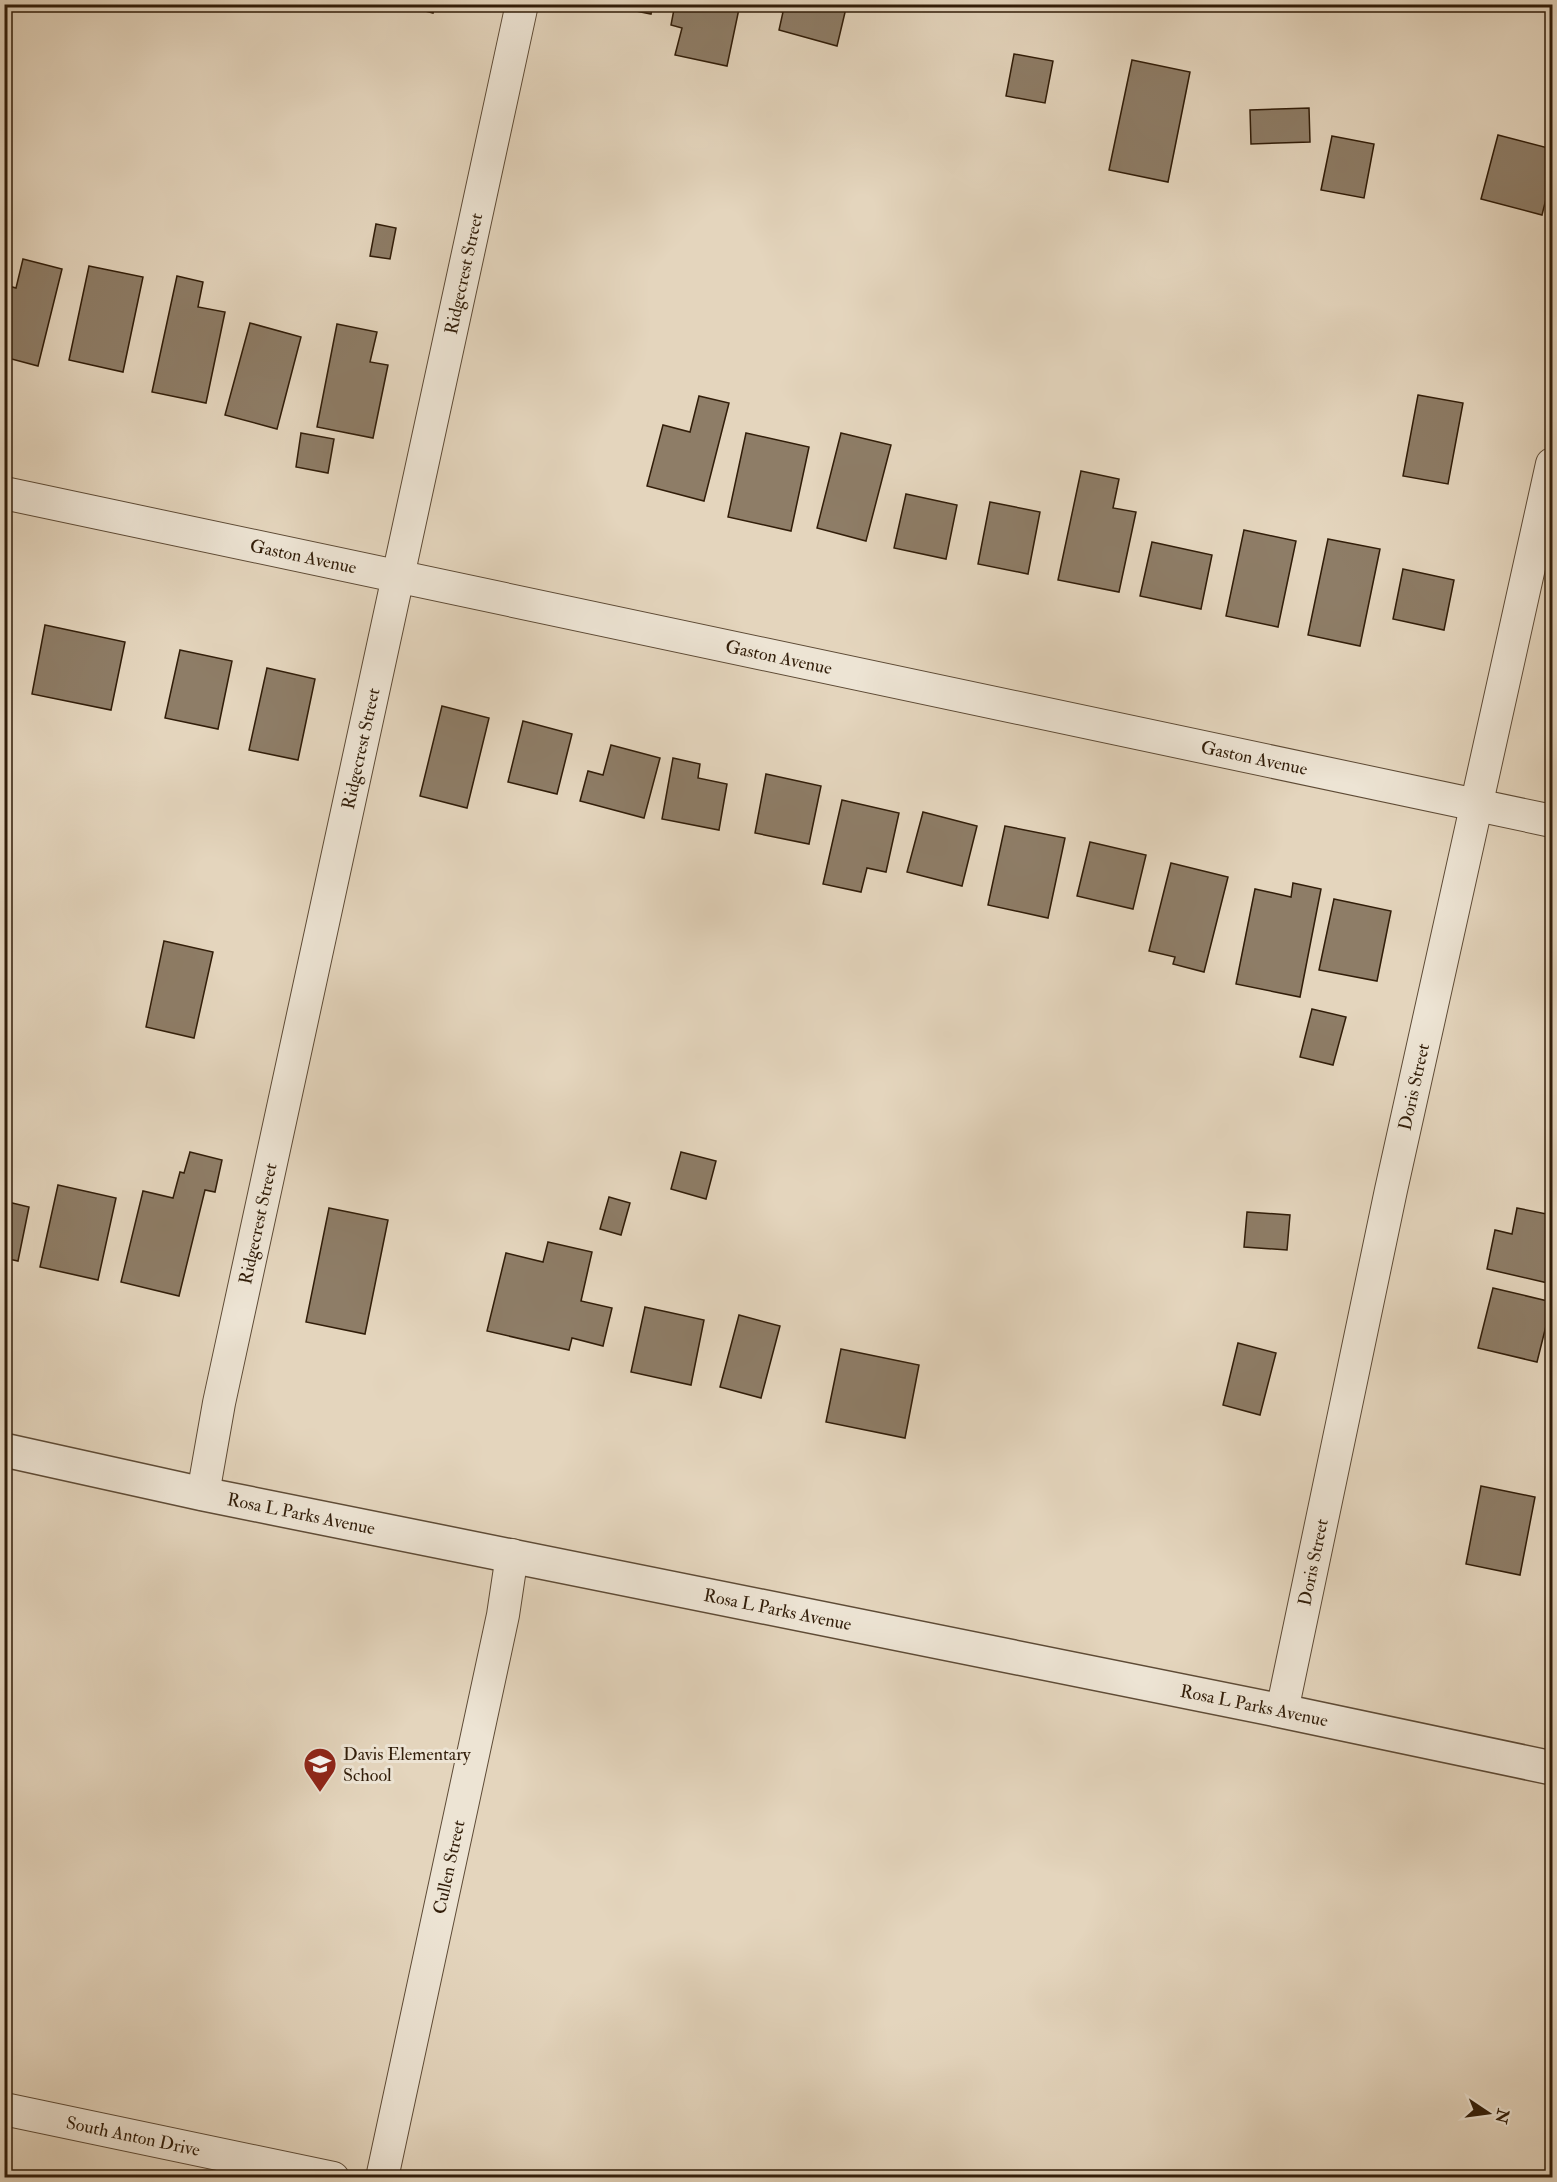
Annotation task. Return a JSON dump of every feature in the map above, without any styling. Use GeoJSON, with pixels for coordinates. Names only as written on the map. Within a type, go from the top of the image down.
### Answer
{"type":"FeatureCollection","features":[{"type":"Feature","properties":{"kind":"street","name":"Ridgecrest Street"},"geometry":{"type":"LineString","coordinates":[[203,1494],[219,1403],[522,4]]}},
{"type":"Feature","properties":{"kind":"street","name":"Doris Street"},"geometry":{"type":"LineString","coordinates":[[1282,1711],[1389,1202],[1552,464]]}},
{"type":"Feature","properties":{"kind":"street","name":"Gaston Avenue"},"geometry":{"type":"LineString","coordinates":[[4,493],[1552,821]]}},
{"type":"Feature","properties":{"kind":"street","name":"Rosa L Parks Avenue"},"geometry":{"type":"LineString","coordinates":[[4,1450],[203,1494],[1282,1711],[1552,1768]]}},
{"type":"Feature","properties":{"kind":"street","name":"Cullen Street"},"geometry":{"type":"LineString","coordinates":[[382,2178],[503,1615],[512,1555]]}},
{"type":"Feature","properties":{"kind":"street","name":"South Anton Drive"},"geometry":{"type":"LineString","coordinates":[[4,2109],[333,2178]]}},
{"type":"Feature","properties":{"kind":"building"},"geometry":{"type":"Polygon","coordinates":[[[399,4],[435,4],[433,13],[399,4]]]}},
{"type":"Feature","properties":{"kind":"building"},"geometry":{"type":"Polygon","coordinates":[[[602,4],[653,4],[651,14],[602,4]]]}},
{"type":"Feature","properties":{"kind":"building"},"geometry":{"type":"Polygon","coordinates":[[[675,4],[740,4],[727,66],[675,55],[682,28],[671,25],[675,4]]]}},
{"type":"Feature","properties":{"kind":"building"},"geometry":{"type":"Polygon","coordinates":[[[769,4],[847,4],[837,46],[779,30],[783,12],[768,8],[769,4]]]}},
{"type":"Feature","properties":{"kind":"building"},"geometry":{"type":"Polygon","coordinates":[[[1014,54],[1053,61],[1045,103],[1006,96],[1014,54]]]}},
{"type":"Feature","properties":{"kind":"building"},"geometry":{"type":"Polygon","coordinates":[[[1132,60],[1190,72],[1168,182],[1109,170],[1132,60]]]}},
{"type":"Feature","properties":{"kind":"building"},"geometry":{"type":"Polygon","coordinates":[[[1309,108],[1310,142],[1251,144],[1250,110],[1309,108]]]}},
{"type":"Feature","properties":{"kind":"building"},"geometry":{"type":"Polygon","coordinates":[[[1498,135],[1552,149],[1552,175],[1542,215],[1481,199],[1498,135]]]}},
{"type":"Feature","properties":{"kind":"building"},"geometry":{"type":"Polygon","coordinates":[[[1332,136],[1374,144],[1364,198],[1321,190],[1332,136]]]}},
{"type":"Feature","properties":{"kind":"building"},"geometry":{"type":"Polygon","coordinates":[[[376,224],[396,228],[390,259],[370,256],[376,224]]]}},
{"type":"Feature","properties":{"kind":"building"},"geometry":{"type":"Polygon","coordinates":[[[23,259],[62,269],[38,366],[4,357],[4,287],[5,285],[16,288],[23,259]]]}},
{"type":"Feature","properties":{"kind":"building"},"geometry":{"type":"Polygon","coordinates":[[[89,266],[143,277],[123,372],[69,360],[89,266]]]}},
{"type":"Feature","properties":{"kind":"building"},"geometry":{"type":"Polygon","coordinates":[[[177,276],[203,282],[198,307],[225,312],[206,403],[152,392],[177,276]]]}},
{"type":"Feature","properties":{"kind":"building"},"geometry":{"type":"Polygon","coordinates":[[[250,323],[301,337],[277,429],[225,415],[250,323]]]}},
{"type":"Feature","properties":{"kind":"building"},"geometry":{"type":"Polygon","coordinates":[[[337,324],[377,332],[370,362],[388,365],[373,438],[317,427],[337,324]]]}},
{"type":"Feature","properties":{"kind":"building"},"geometry":{"type":"Polygon","coordinates":[[[1418,395],[1463,403],[1448,484],[1403,476],[1418,395]]]}},
{"type":"Feature","properties":{"kind":"building"},"geometry":{"type":"Polygon","coordinates":[[[699,396],[729,403],[704,501],[647,486],[663,425],[690,432],[699,396]]]}},
{"type":"Feature","properties":{"kind":"building"},"geometry":{"type":"Polygon","coordinates":[[[301,433],[334,439],[328,473],[296,467],[301,433]]]}},
{"type":"Feature","properties":{"kind":"building"},"geometry":{"type":"Polygon","coordinates":[[[746,433],[809,447],[791,531],[728,517],[746,433]]]}},
{"type":"Feature","properties":{"kind":"building"},"geometry":{"type":"Polygon","coordinates":[[[841,433],[891,445],[866,541],[817,528],[841,433]]]}},
{"type":"Feature","properties":{"kind":"building"},"geometry":{"type":"Polygon","coordinates":[[[1081,471],[1119,479],[1113,508],[1136,512],[1119,592],[1058,580],[1081,471]]]}},
{"type":"Feature","properties":{"kind":"building"},"geometry":{"type":"Polygon","coordinates":[[[906,494],[957,505],[946,559],[894,548],[906,494]]]}},
{"type":"Feature","properties":{"kind":"building"},"geometry":{"type":"Polygon","coordinates":[[[990,502],[1040,512],[1028,574],[978,564],[990,502]]]}},
{"type":"Feature","properties":{"kind":"building"},"geometry":{"type":"Polygon","coordinates":[[[1244,530],[1296,541],[1278,627],[1226,616],[1244,530]]]}},
{"type":"Feature","properties":{"kind":"building"},"geometry":{"type":"Polygon","coordinates":[[[1328,539],[1380,549],[1360,646],[1308,635],[1328,539]]]}},
{"type":"Feature","properties":{"kind":"building"},"geometry":{"type":"Polygon","coordinates":[[[1152,542],[1212,555],[1201,609],[1140,596],[1152,542]]]}},
{"type":"Feature","properties":{"kind":"building"},"geometry":{"type":"Polygon","coordinates":[[[1403,569],[1454,580],[1444,630],[1393,619],[1403,569]]]}},
{"type":"Feature","properties":{"kind":"building"},"geometry":{"type":"Polygon","coordinates":[[[45,625],[125,642],[111,710],[32,694],[45,625]]]}},
{"type":"Feature","properties":{"kind":"building"},"geometry":{"type":"Polygon","coordinates":[[[180,650],[232,661],[218,729],[165,718],[180,650]]]}},
{"type":"Feature","properties":{"kind":"building"},"geometry":{"type":"Polygon","coordinates":[[[267,668],[315,679],[298,760],[249,750],[267,668]]]}},
{"type":"Feature","properties":{"kind":"building"},"geometry":{"type":"Polygon","coordinates":[[[442,706],[489,718],[467,808],[420,796],[442,706]]]}},
{"type":"Feature","properties":{"kind":"building"},"geometry":{"type":"Polygon","coordinates":[[[523,721],[572,734],[557,794],[508,782],[523,721]]]}},
{"type":"Feature","properties":{"kind":"building"},"geometry":{"type":"Polygon","coordinates":[[[611,745],[660,758],[644,818],[580,801],[588,771],[603,775],[611,745]]]}},
{"type":"Feature","properties":{"kind":"building"},"geometry":{"type":"Polygon","coordinates":[[[673,758],[700,764],[698,778],[727,784],[719,830],[662,819],[673,758]]]}},
{"type":"Feature","properties":{"kind":"building"},"geometry":{"type":"Polygon","coordinates":[[[766,774],[821,786],[809,844],[755,833],[766,774]]]}},
{"type":"Feature","properties":{"kind":"building"},"geometry":{"type":"Polygon","coordinates":[[[842,800],[899,813],[886,872],[867,868],[861,892],[823,884],[842,800]]]}},
{"type":"Feature","properties":{"kind":"building"},"geometry":{"type":"Polygon","coordinates":[[[923,812],[977,826],[962,886],[907,872],[923,812]]]}},
{"type":"Feature","properties":{"kind":"building"},"geometry":{"type":"Polygon","coordinates":[[[1005,826],[1065,838],[1048,918],[988,905],[1005,826]]]}},
{"type":"Feature","properties":{"kind":"building"},"geometry":{"type":"Polygon","coordinates":[[[1090,842],[1146,855],[1133,909],[1077,896],[1090,842]]]}},
{"type":"Feature","properties":{"kind":"building"},"geometry":{"type":"Polygon","coordinates":[[[1171,863],[1228,877],[1204,972],[1173,964],[1175,957],[1149,951],[1171,863]]]}},
{"type":"Feature","properties":{"kind":"building"},"geometry":{"type":"Polygon","coordinates":[[[1293,883],[1321,889],[1300,997],[1236,984],[1255,889],[1291,897],[1293,883]]]}},
{"type":"Feature","properties":{"kind":"building"},"geometry":{"type":"Polygon","coordinates":[[[1334,899],[1391,911],[1377,981],[1319,970],[1334,899]]]}},
{"type":"Feature","properties":{"kind":"building"},"geometry":{"type":"Polygon","coordinates":[[[164,941],[213,952],[194,1038],[146,1027],[164,941]]]}},
{"type":"Feature","properties":{"kind":"building"},"geometry":{"type":"Polygon","coordinates":[[[1312,1009],[1346,1017],[1333,1065],[1300,1057],[1312,1009]]]}},
{"type":"Feature","properties":{"kind":"building"},"geometry":{"type":"Polygon","coordinates":[[[190,1152],[222,1160],[215,1192],[205,1190],[179,1296],[121,1282],[143,1191],[173,1198],[180,1172],[184,1173],[190,1152]]]}},
{"type":"Feature","properties":{"kind":"building"},"geometry":{"type":"Polygon","coordinates":[[[681,1152],[716,1161],[706,1199],[671,1189],[681,1152]]]}},
{"type":"Feature","properties":{"kind":"building"},"geometry":{"type":"Polygon","coordinates":[[[58,1185],[116,1198],[98,1280],[40,1267],[58,1185]]]}},
{"type":"Feature","properties":{"kind":"building"},"geometry":{"type":"Polygon","coordinates":[[[609,1197],[630,1203],[621,1235],[600,1229],[609,1197]]]}},
{"type":"Feature","properties":{"kind":"building"},"geometry":{"type":"Polygon","coordinates":[[[4,1201],[29,1207],[18,1261],[4,1258],[4,1201]]]}},
{"type":"Feature","properties":{"kind":"building"},"geometry":{"type":"Polygon","coordinates":[[[329,1208],[388,1220],[365,1334],[306,1322],[329,1208]]]}},
{"type":"Feature","properties":{"kind":"building"},"geometry":{"type":"Polygon","coordinates":[[[1517,1208],[1552,1215],[1552,1284],[1487,1269],[1495,1230],[1512,1234],[1517,1208]]]}},
{"type":"Feature","properties":{"kind":"building"},"geometry":{"type":"Polygon","coordinates":[[[1247,1212],[1290,1215],[1287,1250],[1244,1247],[1247,1212]]]}},
{"type":"Feature","properties":{"kind":"building"},"geometry":{"type":"Polygon","coordinates":[[[548,1242],[592,1252],[581,1301],[612,1308],[603,1346],[572,1338],[569,1350],[487,1331],[506,1253],[543,1262],[548,1242]]]}},
{"type":"Feature","properties":{"kind":"building"},"geometry":{"type":"Polygon","coordinates":[[[1493,1288],[1552,1302],[1537,1362],[1478,1348],[1493,1288]]]}},
{"type":"Feature","properties":{"kind":"building"},"geometry":{"type":"Polygon","coordinates":[[[645,1307],[704,1320],[691,1385],[631,1372],[645,1307]]]}},
{"type":"Feature","properties":{"kind":"building"},"geometry":{"type":"Polygon","coordinates":[[[739,1315],[780,1326],[761,1398],[720,1387],[739,1315]]]}},
{"type":"Feature","properties":{"kind":"building"},"geometry":{"type":"Polygon","coordinates":[[[1238,1343],[1276,1353],[1260,1415],[1223,1405],[1238,1343]]]}},
{"type":"Feature","properties":{"kind":"building"},"geometry":{"type":"Polygon","coordinates":[[[841,1349],[919,1365],[905,1438],[826,1422],[841,1349]]]}},
{"type":"Feature","properties":{"kind":"building"},"geometry":{"type":"Polygon","coordinates":[[[1481,1486],[1535,1497],[1520,1575],[1466,1564],[1481,1486]]]}},
{"type":"Feature","properties":{"kind":"place","name":"Davis Elementary School"},"geometry":{"type":"Point","coordinates":[320,1793]}}]}
